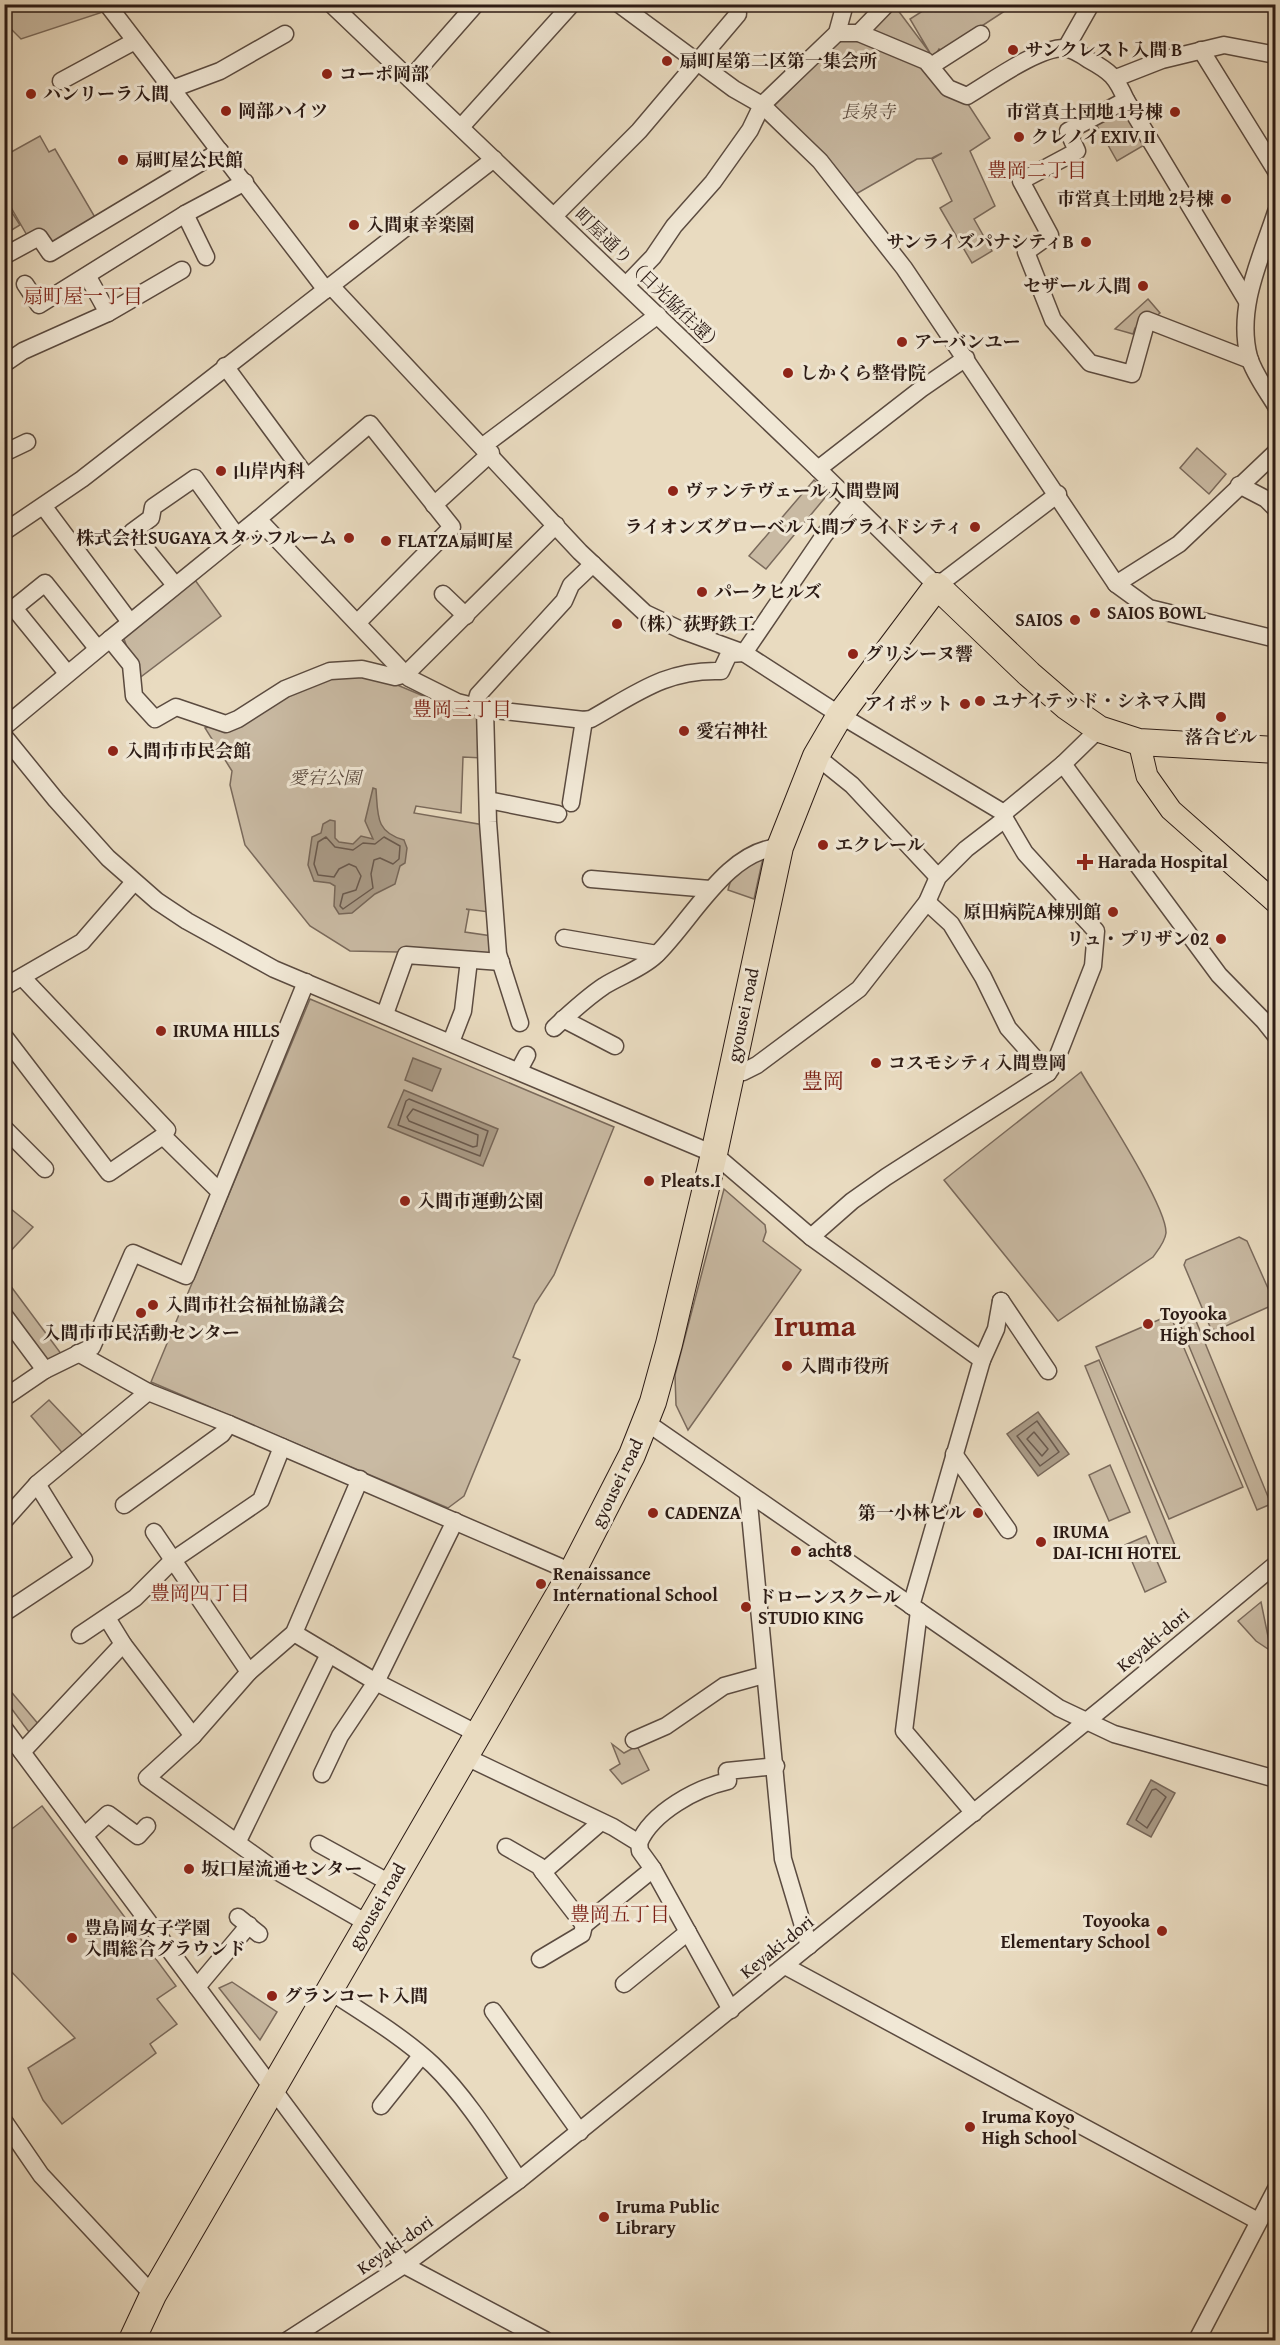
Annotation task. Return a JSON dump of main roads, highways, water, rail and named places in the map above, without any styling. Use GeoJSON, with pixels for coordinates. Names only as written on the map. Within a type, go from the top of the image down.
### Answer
{"type":"FeatureCollection","features":[{"type":"Feature","properties":{"kind":"highway","name":"gyousei road"},"geometry":{"type":"LineString","coordinates":[[132,2334],[328,1990],[572,1572],[616,1489],[646,1422],[661,1374],[714,1154],[780,847],[816,756],[840,716],[937,586],[1065,706],[1099,729],[1139,742]]}},
{"type":"Feature","properties":{"kind":"highway"},"geometry":{"type":"LineString","coordinates":[[1139,742],[1275,750]]}},
{"type":"Feature","properties":{"kind":"main road"},"geometry":{"type":"LineString","coordinates":[[1139,742],[1147,776],[1171,810],[1275,903]]}},
{"type":"Feature","properties":{"kind":"water"},"geometry":{"type":"Polygon","coordinates":[[[373,788],[376,789],[378,814],[383,827],[395,837],[404,840],[407,848],[405,863],[400,866],[395,884],[375,894],[352,913],[339,914],[334,906],[335,886],[314,881],[308,865],[312,837],[321,833],[323,824],[330,820],[335,821],[335,838],[339,842],[353,844],[361,836],[373,839],[365,821],[373,788]]]}},
{"type":"Feature","properties":{"kind":"water"},"geometry":{"type":"Polygon","coordinates":[[[413,1058],[441,1069],[432,1091],[405,1080],[413,1058]]]}},
{"type":"Feature","properties":{"kind":"water"},"geometry":{"type":"Polygon","coordinates":[[[404,1090],[498,1129],[483,1166],[388,1127],[404,1090]]]}},
{"type":"Feature","properties":{"kind":"water"},"geometry":{"type":"Polygon","coordinates":[[[1038,1412],[1069,1454],[1038,1476],[1007,1434],[1038,1412]]]}},
{"type":"Feature","properties":{"kind":"water"},"geometry":{"type":"Polygon","coordinates":[[[1151,1780],[1175,1793],[1151,1837],[1127,1824],[1151,1780]]]}},
{"type":"Feature","properties":{"kind":"place","name":"サンクレスト入間 B"},"geometry":{"type":"Point","coordinates":[1013,50]}},
{"type":"Feature","properties":{"kind":"place","name":"扇町屋第二区第一集会所"},"geometry":{"type":"Point","coordinates":[667,61]}},
{"type":"Feature","properties":{"kind":"place","name":"コーポ岡部"},"geometry":{"type":"Point","coordinates":[327,74]}},
{"type":"Feature","properties":{"kind":"place","name":"ハンリーラ入間"},"geometry":{"type":"Point","coordinates":[31,94]}},
{"type":"Feature","properties":{"kind":"place","name":"岡部ハイツ"},"geometry":{"type":"Point","coordinates":[226,111]}},
{"type":"Feature","properties":{"kind":"place","name":"市営真土団地 1号棟"},"geometry":{"type":"Point","coordinates":[1175,112]}},
{"type":"Feature","properties":{"kind":"place","name":"クレノイEXIV II"},"geometry":{"type":"Point","coordinates":[1019,137]}},
{"type":"Feature","properties":{"kind":"place","name":"扇町屋公民館"},"geometry":{"type":"Point","coordinates":[123,160]}},
{"type":"Feature","properties":{"kind":"place","name":"市営真土団地 2号棟"},"geometry":{"type":"Point","coordinates":[1226,199]}},
{"type":"Feature","properties":{"kind":"place","name":"入間東幸楽園"},"geometry":{"type":"Point","coordinates":[354,225]}},
{"type":"Feature","properties":{"kind":"place","name":"サンライズパナシティB"},"geometry":{"type":"Point","coordinates":[1086,242]}},
{"type":"Feature","properties":{"kind":"place","name":"セザール入間"},"geometry":{"type":"Point","coordinates":[1143,286]}},
{"type":"Feature","properties":{"kind":"place","name":"アーバンユー"},"geometry":{"type":"Point","coordinates":[902,342]}},
{"type":"Feature","properties":{"kind":"place","name":"しかくら整骨院"},"geometry":{"type":"Point","coordinates":[788,373]}},
{"type":"Feature","properties":{"kind":"place","name":"山岸内科"},"geometry":{"type":"Point","coordinates":[221,471]}},
{"type":"Feature","properties":{"kind":"place","name":"ヴァンテヴェール入間豊岡"},"geometry":{"type":"Point","coordinates":[673,491]}},
{"type":"Feature","properties":{"kind":"place","name":"ライオンズグローベル入間ブライドシティ"},"geometry":{"type":"Point","coordinates":[975,527]}},
{"type":"Feature","properties":{"kind":"place","name":"株式会社SUGAYAスタッフルーム"},"geometry":{"type":"Point","coordinates":[349,538]}},
{"type":"Feature","properties":{"kind":"place","name":"FLATZA扇町屋"},"geometry":{"type":"Point","coordinates":[386,541]}},
{"type":"Feature","properties":{"kind":"place","name":"パークヒルズ"},"geometry":{"type":"Point","coordinates":[702,592]}},
{"type":"Feature","properties":{"kind":"place","name":"SAIOS BOWL"},"geometry":{"type":"Point","coordinates":[1095,613]}},
{"type":"Feature","properties":{"kind":"place","name":"SAIOS"},"geometry":{"type":"Point","coordinates":[1075,620]}},
{"type":"Feature","properties":{"kind":"place","name":"（株）荻野鉄工"},"geometry":{"type":"Point","coordinates":[617,624]}},
{"type":"Feature","properties":{"kind":"place","name":"グリシーヌ響"},"geometry":{"type":"Point","coordinates":[853,654]}},
{"type":"Feature","properties":{"kind":"place","name":"ユナイテッド・シネマ入間"},"geometry":{"type":"Point","coordinates":[980,701]}},
{"type":"Feature","properties":{"kind":"place","name":"アイポット"},"geometry":{"type":"Point","coordinates":[965,704]}},
{"type":"Feature","properties":{"kind":"place","name":"落合ビル"},"geometry":{"type":"Point","coordinates":[1221,717]}},
{"type":"Feature","properties":{"kind":"place","name":"愛宕神社"},"geometry":{"type":"Point","coordinates":[684,731]}},
{"type":"Feature","properties":{"kind":"place","name":"入間市市民会館"},"geometry":{"type":"Point","coordinates":[113,751]}},
{"type":"Feature","properties":{"kind":"place","name":"エクレール"},"geometry":{"type":"Point","coordinates":[823,845]}},
{"type":"Feature","properties":{"kind":"place","name":"Harada Hospital"},"geometry":{"type":"Point","coordinates":[1085,862]}},
{"type":"Feature","properties":{"kind":"place","name":"原田病院A棟別館"},"geometry":{"type":"Point","coordinates":[1113,912]}},
{"type":"Feature","properties":{"kind":"place","name":"リュ・プリザン02"},"geometry":{"type":"Point","coordinates":[1221,939]}},
{"type":"Feature","properties":{"kind":"place","name":"IRUMA HILLS"},"geometry":{"type":"Point","coordinates":[161,1031]}},
{"type":"Feature","properties":{"kind":"place","name":"コスモシティ入間豊岡"},"geometry":{"type":"Point","coordinates":[876,1063]}},
{"type":"Feature","properties":{"kind":"place","name":"Pleats.I"},"geometry":{"type":"Point","coordinates":[649,1181]}},
{"type":"Feature","properties":{"kind":"place","name":"入間市運動公園"},"geometry":{"type":"Point","coordinates":[405,1201]}},
{"type":"Feature","properties":{"kind":"place","name":"入間市社会福祉協議会"},"geometry":{"type":"Point","coordinates":[153,1305]}},
{"type":"Feature","properties":{"kind":"place","name":"入間市市民活動センター"},"geometry":{"type":"Point","coordinates":[141,1313]}},
{"type":"Feature","properties":{"kind":"place","name":"Toyooka High School"},"geometry":{"type":"Point","coordinates":[1148,1324]}},
{"type":"Feature","properties":{"kind":"place","name":"入間市役所"},"geometry":{"type":"Point","coordinates":[787,1366]}},
{"type":"Feature","properties":{"kind":"place","name":"CADENZA"},"geometry":{"type":"Point","coordinates":[653,1513]}},
{"type":"Feature","properties":{"kind":"place","name":"第一小林ビル"},"geometry":{"type":"Point","coordinates":[978,1513]}},
{"type":"Feature","properties":{"kind":"place","name":"IRUMA DAI-ICHI HOTEL"},"geometry":{"type":"Point","coordinates":[1041,1542]}},
{"type":"Feature","properties":{"kind":"place","name":"acht8"},"geometry":{"type":"Point","coordinates":[796,1551]}},
{"type":"Feature","properties":{"kind":"place","name":"Renaissance International School"},"geometry":{"type":"Point","coordinates":[541,1584]}},
{"type":"Feature","properties":{"kind":"place","name":"ドローンスクール STUDIO KING"},"geometry":{"type":"Point","coordinates":[746,1607]}},
{"type":"Feature","properties":{"kind":"place","name":"坂口屋流通センター"},"geometry":{"type":"Point","coordinates":[189,1869]}},
{"type":"Feature","properties":{"kind":"place","name":"Toyooka Elementary School"},"geometry":{"type":"Point","coordinates":[1162,1931]}},
{"type":"Feature","properties":{"kind":"place","name":"豊島岡女子学園 入間総合グラウンド"},"geometry":{"type":"Point","coordinates":[72,1938]}},
{"type":"Feature","properties":{"kind":"place","name":"グランコート入間"},"geometry":{"type":"Point","coordinates":[272,1996]}},
{"type":"Feature","properties":{"kind":"place","name":"Iruma Koyo High School"},"geometry":{"type":"Point","coordinates":[970,2127]}},
{"type":"Feature","properties":{"kind":"place","name":"Iruma Public Library"},"geometry":{"type":"Point","coordinates":[604,2217]}},
{"type":"Feature","properties":{"kind":"district","name":"豊岡二丁目"},"geometry":{"type":"Point","coordinates":[1037,170]}},
{"type":"Feature","properties":{"kind":"district","name":"扇町屋一丁目"},"geometry":{"type":"Point","coordinates":[83,296]}},
{"type":"Feature","properties":{"kind":"district","name":"豊岡三丁目"},"geometry":{"type":"Point","coordinates":[462,709]}},
{"type":"Feature","properties":{"kind":"district","name":"豊岡"},"geometry":{"type":"Point","coordinates":[823,1081]}},
{"type":"Feature","properties":{"kind":"district","name":"Iruma"},"geometry":{"type":"Point","coordinates":[815,1326]}},
{"type":"Feature","properties":{"kind":"district","name":"豊岡四丁目"},"geometry":{"type":"Point","coordinates":[200,1593]}},
{"type":"Feature","properties":{"kind":"district","name":"豊岡五丁目"},"geometry":{"type":"Point","coordinates":[620,1914]}},
{"type":"Feature","properties":{"kind":"park label","name":"長泉寺"},"geometry":{"type":"Point","coordinates":[868,112]}},
{"type":"Feature","properties":{"kind":"park label","name":"愛宕公園"},"geometry":{"type":"Point","coordinates":[325,778]}}]}
